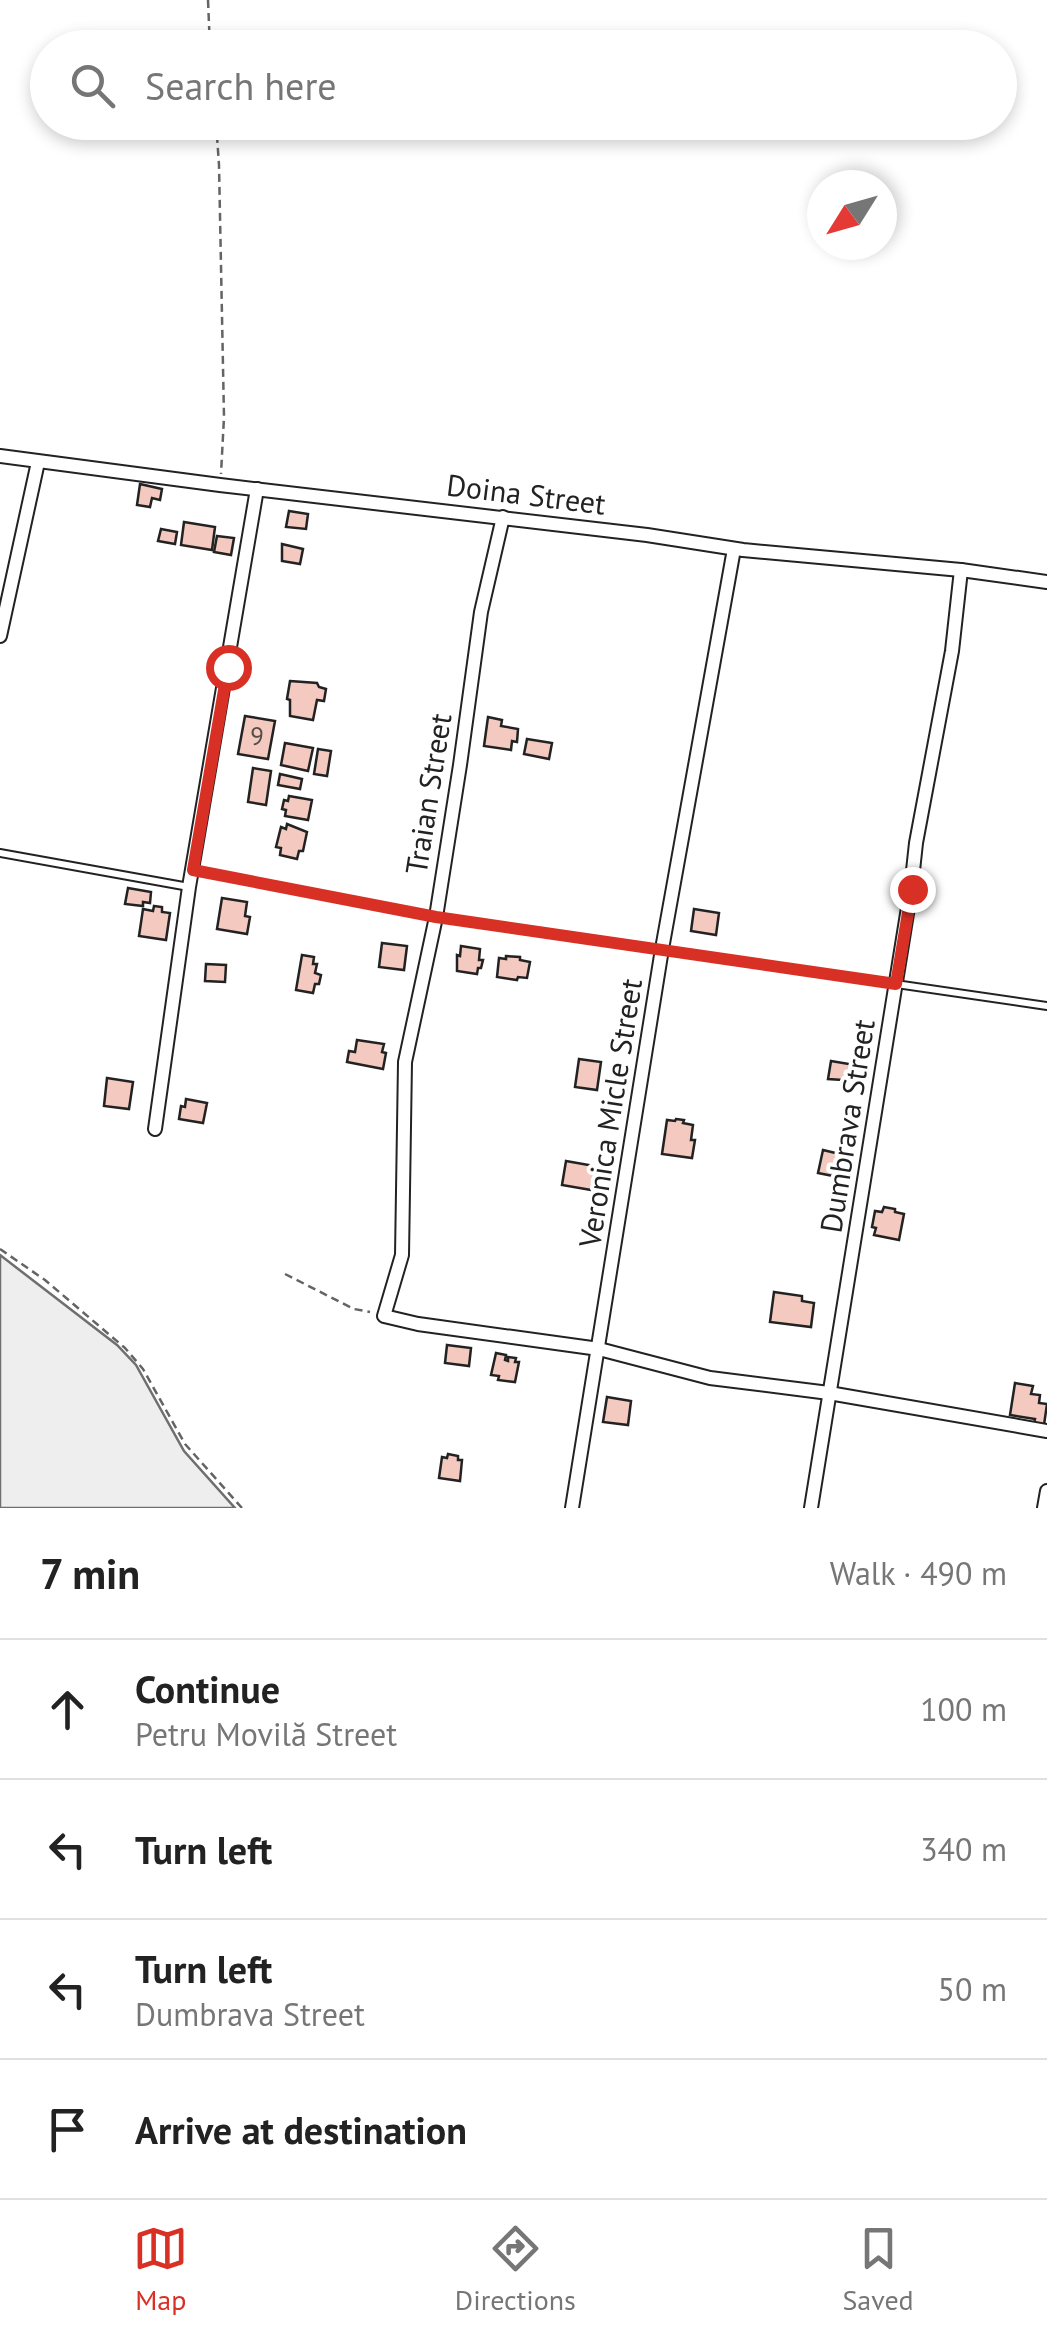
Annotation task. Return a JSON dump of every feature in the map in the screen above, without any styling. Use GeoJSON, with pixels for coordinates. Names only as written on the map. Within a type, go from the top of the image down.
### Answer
{"type":"FeatureCollection","features":[{"type":"Feature","properties":{"kind":"street","name":"Doina Street"},"geometry":{"type":"LineString","coordinates":[[0,456],[220,486],[647,535],[734,550],[961,570],[1047,582]]}},
{"type":"Feature","properties":{"kind":"street"},"geometry":{"type":"LineString","coordinates":[[0,636],[38,462]]}},
{"type":"Feature","properties":{"kind":"street"},"geometry":{"type":"LineString","coordinates":[[155,1129],[190,887],[257,489]]}},
{"type":"Feature","properties":{"kind":"street","name":"Traian Street"},"geometry":{"type":"LineString","coordinates":[[384,1316],[402,1255],[404,1062],[436,917],[481,612],[503,517]]}},
{"type":"Feature","properties":{"kind":"street","name":"Veronica Micle Street"},"geometry":{"type":"LineString","coordinates":[[572,1508],[662,949],[734,550]]}},
{"type":"Feature","properties":{"kind":"street","name":"Dumbrava Street"},"geometry":{"type":"LineString","coordinates":[[812,1508],[912,889],[916,843],[952,650],[961,570]]}},
{"type":"Feature","properties":{"kind":"street"},"geometry":{"type":"LineString","coordinates":[[384,1316],[599,1349],[710,1378],[829,1393],[1047,1431]]}},
{"type":"Feature","properties":{"kind":"street"},"geometry":{"type":"LineString","coordinates":[[1044,1508],[1047,1491]]}},
{"type":"Feature","properties":{"kind":"lane"},"geometry":{"type":"LineString","coordinates":[[0,853],[190,887]]}},
{"type":"Feature","properties":{"kind":"lane"},"geometry":{"type":"LineString","coordinates":[[193,870],[436,917],[1047,1006]]}},
{"type":"Feature","properties":{"kind":"path"},"geometry":{"type":"LineString","coordinates":[[208,0],[209,30]]}},
{"type":"Feature","properties":{"kind":"path"},"geometry":{"type":"LineString","coordinates":[[217,140],[224,417],[220,486]]}},
{"type":"Feature","properties":{"kind":"path"},"geometry":{"type":"LineString","coordinates":[[0,1249],[45,1280],[126,1348],[143,1369],[185,1444],[242,1508]]}},
{"type":"Feature","properties":{"kind":"path"},"geometry":{"type":"LineString","coordinates":[[285,1274],[354,1308],[384,1316]]}},
{"type":"Feature","properties":{"kind":"shaded area"},"geometry":{"type":"Polygon","coordinates":[[[0,1255],[117,1345],[136,1365],[184,1451],[235,1508],[0,1508],[0,1255]]]}},
{"type":"Feature","properties":{"kind":"building"},"geometry":{"type":"Polygon","coordinates":[[[140,484],[162,489],[160,500],[152,498],[150,507],[137,505],[140,484]]]}},
{"type":"Feature","properties":{"kind":"building"},"geometry":{"type":"Polygon","coordinates":[[[289,511],[308,514],[306,529],[286,527],[289,511]]]}},
{"type":"Feature","properties":{"kind":"building"},"geometry":{"type":"Polygon","coordinates":[[[184,522],[215,527],[212,550],[181,545],[184,522]]]}},
{"type":"Feature","properties":{"kind":"building"},"geometry":{"type":"Polygon","coordinates":[[[161,529],[177,532],[175,544],[158,541],[161,529]]]}},
{"type":"Feature","properties":{"kind":"building"},"geometry":{"type":"Polygon","coordinates":[[[217,536],[234,538],[231,555],[214,552],[217,536]]]}},
{"type":"Feature","properties":{"kind":"building"},"geometry":{"type":"Polygon","coordinates":[[[282,544],[303,549],[300,564],[282,561],[282,544]]]}},
{"type":"Feature","properties":{"kind":"building"},"geometry":{"type":"Polygon","coordinates":[[[290,681],[317,683],[326,689],[324,701],[317,700],[313,720],[290,716],[290,681]]]}},
{"type":"Feature","properties":{"kind":"building"},"geometry":{"type":"Polygon","coordinates":[[[245,716],[275,721],[268,759],[238,754],[245,716]]]}},
{"type":"Feature","properties":{"kind":"building"},"geometry":{"type":"Polygon","coordinates":[[[488,717],[502,720],[501,726],[518,729],[517,742],[512,741],[511,750],[484,746],[488,717]]]}},
{"type":"Feature","properties":{"kind":"building"},"geometry":{"type":"Polygon","coordinates":[[[527,739],[552,743],[549,759],[524,754],[527,739]]]}},
{"type":"Feature","properties":{"kind":"building"},"geometry":{"type":"Polygon","coordinates":[[[285,743],[313,748],[308,771],[281,765],[285,743]]]}},
{"type":"Feature","properties":{"kind":"building"},"geometry":{"type":"Polygon","coordinates":[[[318,749],[331,751],[327,776],[314,774],[318,749]]]}},
{"type":"Feature","properties":{"kind":"building"},"geometry":{"type":"Polygon","coordinates":[[[253,768],[271,771],[266,805],[248,802],[253,768]]]}},
{"type":"Feature","properties":{"kind":"building"},"geometry":{"type":"Polygon","coordinates":[[[280,774],[302,779],[300,789],[278,785],[280,774]]]}},
{"type":"Feature","properties":{"kind":"building"},"geometry":{"type":"Polygon","coordinates":[[[289,796],[312,800],[308,820],[285,816],[286,810],[282,809],[289,796]]]}},
{"type":"Feature","properties":{"kind":"building"},"geometry":{"type":"Polygon","coordinates":[[[287,824],[307,832],[297,859],[280,855],[281,848],[276,847],[281,827],[286,829],[287,824]]]}},
{"type":"Feature","properties":{"kind":"building"},"geometry":{"type":"Polygon","coordinates":[[[128,888],[151,892],[150,903],[125,904],[128,888]]]}},
{"type":"Feature","properties":{"kind":"building"},"geometry":{"type":"Polygon","coordinates":[[[222,898],[247,902],[247,934],[217,929],[222,898]]]}},
{"type":"Feature","properties":{"kind":"building"},"geometry":{"type":"Polygon","coordinates":[[[154,906],[170,913],[166,940],[139,936],[143,909],[153,911],[154,906]]]}},
{"type":"Feature","properties":{"kind":"building"},"geometry":{"type":"Polygon","coordinates":[[[694,909],[719,913],[716,935],[691,931],[694,909]]]}},
{"type":"Feature","properties":{"kind":"building"},"geometry":{"type":"Polygon","coordinates":[[[382,943],[407,946],[404,970],[379,967],[382,943]]]}},
{"type":"Feature","properties":{"kind":"building"},"geometry":{"type":"Polygon","coordinates":[[[461,946],[480,949],[479,960],[483,960],[477,974],[457,971],[461,946]]]}},
{"type":"Feature","properties":{"kind":"building"},"geometry":{"type":"Polygon","coordinates":[[[302,955],[314,957],[315,973],[321,975],[313,993],[296,990],[302,955]]]}},
{"type":"Feature","properties":{"kind":"building"},"geometry":{"type":"Polygon","coordinates":[[[499,958],[530,962],[527,978],[497,977],[499,958]]]}},
{"type":"Feature","properties":{"kind":"building"},"geometry":{"type":"Polygon","coordinates":[[[206,964],[226,965],[225,982],[205,981],[206,964]]]}},
{"type":"Feature","properties":{"kind":"building"},"geometry":{"type":"Polygon","coordinates":[[[357,1040],[384,1044],[383,1069],[347,1062],[349,1051],[355,1052],[357,1040]]]}},
{"type":"Feature","properties":{"kind":"building"},"geometry":{"type":"Polygon","coordinates":[[[579,1059],[601,1062],[597,1090],[575,1087],[579,1059]]]}},
{"type":"Feature","properties":{"kind":"building"},"geometry":{"type":"Polygon","coordinates":[[[831,1061],[855,1065],[860,1069],[859,1081],[828,1079],[831,1061]]]}},
{"type":"Feature","properties":{"kind":"building"},"geometry":{"type":"Polygon","coordinates":[[[107,1078],[133,1082],[129,1109],[104,1106],[107,1078]]]}},
{"type":"Feature","properties":{"kind":"building"},"geometry":{"type":"Polygon","coordinates":[[[186,1099],[207,1103],[203,1123],[179,1119],[186,1099]]]}},
{"type":"Feature","properties":{"kind":"building"},"geometry":{"type":"Polygon","coordinates":[[[667,1120],[693,1125],[692,1158],[662,1154],[667,1120]]]}},
{"type":"Feature","properties":{"kind":"building"},"geometry":{"type":"Polygon","coordinates":[[[823,1150],[848,1156],[843,1178],[818,1173],[823,1150]]]}},
{"type":"Feature","properties":{"kind":"building"},"geometry":{"type":"Polygon","coordinates":[[[566,1161],[600,1167],[597,1191],[562,1185],[566,1161]]]}},
{"type":"Feature","properties":{"kind":"building"},"geometry":{"type":"Polygon","coordinates":[[[884,1207],[904,1214],[899,1240],[874,1235],[875,1211],[882,1212],[884,1207]]]}},
{"type":"Feature","properties":{"kind":"building"},"geometry":{"type":"Polygon","coordinates":[[[774,1292],[802,1296],[802,1301],[814,1303],[811,1327],[770,1322],[774,1292]]]}},
{"type":"Feature","properties":{"kind":"building"},"geometry":{"type":"Polygon","coordinates":[[[447,1345],[471,1348],[469,1366],[445,1363],[447,1345]]]}},
{"type":"Feature","properties":{"kind":"building"},"geometry":{"type":"Polygon","coordinates":[[[496,1353],[506,1355],[505,1360],[516,1358],[515,1362],[519,1362],[515,1382],[491,1375],[496,1353]]]}},
{"type":"Feature","properties":{"kind":"building"},"geometry":{"type":"Polygon","coordinates":[[[1015,1383],[1033,1386],[1031,1394],[1040,1395],[1039,1403],[1047,1404],[1044,1425],[1034,1423],[1035,1419],[1010,1415],[1015,1383]]]}},
{"type":"Feature","properties":{"kind":"building"},"geometry":{"type":"Polygon","coordinates":[[[607,1397],[631,1401],[628,1425],[603,1422],[607,1397]]]}},
{"type":"Feature","properties":{"kind":"building"},"geometry":{"type":"Polygon","coordinates":[[[448,1454],[462,1460],[460,1481],[439,1478],[442,1457],[447,1458],[448,1454]]]}},
{"type":"Feature","properties":{"kind":"route"},"geometry":{"type":"LineString","coordinates":[[228,667],[193,870],[436,917],[896,984],[912,889]]}}]}
